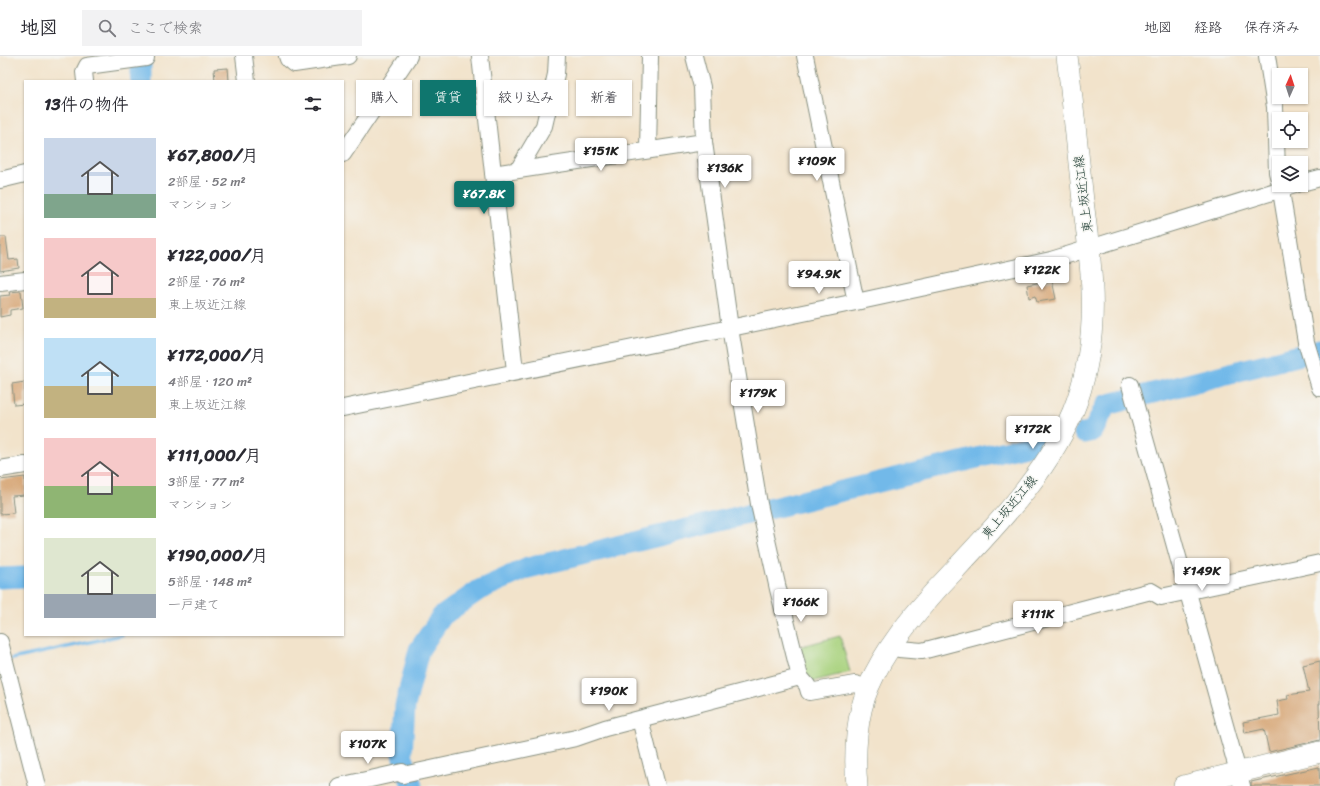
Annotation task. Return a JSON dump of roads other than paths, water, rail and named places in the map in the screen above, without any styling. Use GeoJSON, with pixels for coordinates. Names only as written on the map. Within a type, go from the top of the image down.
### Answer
{"type":"FeatureCollection","features":[{"type":"Feature","properties":{"kind":"main road","name":"東上坂近江線"},"geometry":{"type":"LineString","coordinates":[[857,786],[855,747],[868,688],[890,646],[917,611],[1030,485],[1064,431],[1086,373],[1092,335],[1092,268],[1067,56]]}},
{"type":"Feature","properties":{"kind":"main road"},"geometry":{"type":"LineString","coordinates":[[1184,786],[1240,780],[1320,752]]}},
{"type":"Feature","properties":{"kind":"street"},"geometry":{"type":"LineString","coordinates":[[85,80],[84,72],[87,66],[146,58],[146,56]]}},
{"type":"Feature","properties":{"kind":"street"},"geometry":{"type":"LineString","coordinates":[[244,56],[247,80]]}},
{"type":"Feature","properties":{"kind":"street"},"geometry":{"type":"LineString","coordinates":[[287,56],[288,59],[294,64],[348,56]]}},
{"type":"Feature","properties":{"kind":"street"},"geometry":{"type":"LineString","coordinates":[[344,153],[409,56]]}},
{"type":"Feature","properties":{"kind":"street"},"geometry":{"type":"LineString","coordinates":[[480,56],[515,371]]}},
{"type":"Feature","properties":{"kind":"street"},"geometry":{"type":"LineString","coordinates":[[518,170],[544,126],[556,74],[557,56]]}},
{"type":"Feature","properties":{"kind":"street"},"geometry":{"type":"LineString","coordinates":[[648,150],[650,56]]}},
{"type":"Feature","properties":{"kind":"street"},"geometry":{"type":"LineString","coordinates":[[694,56],[702,87],[704,142],[730,328],[760,511],[800,677],[807,685],[809,692],[855,684],[868,688]]}},
{"type":"Feature","properties":{"kind":"street"},"geometry":{"type":"LineString","coordinates":[[805,56],[856,302]]}},
{"type":"Feature","properties":{"kind":"street"},"geometry":{"type":"LineString","coordinates":[[1267,56],[1275,107],[1277,156]]}},
{"type":"Feature","properties":{"kind":"street"},"geometry":{"type":"LineString","coordinates":[[493,174],[704,142]]}},
{"type":"Feature","properties":{"kind":"street"},"geometry":{"type":"LineString","coordinates":[[0,180],[24,174]]}},
{"type":"Feature","properties":{"kind":"street"},"geometry":{"type":"LineString","coordinates":[[1308,181],[1320,178]]}},
{"type":"Feature","properties":{"kind":"street"},"geometry":{"type":"LineString","coordinates":[[344,408],[515,371],[856,302],[1051,260],[1272,187]]}},
{"type":"Feature","properties":{"kind":"street"},"geometry":{"type":"LineString","coordinates":[[1280,192],[1307,345],[1320,388]]}},
{"type":"Feature","properties":{"kind":"street"},"geometry":{"type":"LineString","coordinates":[[0,283],[24,280]]}},
{"type":"Feature","properties":{"kind":"street"},"geometry":{"type":"LineString","coordinates":[[1130,386],[1240,780]]}},
{"type":"Feature","properties":{"kind":"street"},"geometry":{"type":"LineString","coordinates":[[0,469],[24,465]]}},
{"type":"Feature","properties":{"kind":"street"},"geometry":{"type":"LineString","coordinates":[[890,646],[899,649],[922,651],[1151,591],[1161,597],[1320,563]]}},
{"type":"Feature","properties":{"kind":"street"},"geometry":{"type":"LineString","coordinates":[[0,642],[38,786]]}},
{"type":"Feature","properties":{"kind":"street"},"geometry":{"type":"LineString","coordinates":[[339,786],[576,738],[640,719],[800,677]]}},
{"type":"Feature","properties":{"kind":"street"},"geometry":{"type":"LineString","coordinates":[[640,719],[657,786]]}},
{"type":"Feature","properties":{"kind":"waterway"},"geometry":{"type":"LineString","coordinates":[[141,63],[141,80]]}},
{"type":"Feature","properties":{"kind":"waterway"},"geometry":{"type":"LineString","coordinates":[[1084,433],[1093,431],[1106,405],[1320,350]]}},
{"type":"Feature","properties":{"kind":"waterway"},"geometry":{"type":"LineString","coordinates":[[412,786],[402,754],[405,706],[419,650],[442,616],[479,590],[528,568],[1038,443]]}},
{"type":"Feature","properties":{"kind":"waterway"},"geometry":{"type":"LineString","coordinates":[[0,578],[24,577]]}},
{"type":"Feature","properties":{"kind":"waterway"},"geometry":{"type":"LineString","coordinates":[[12,659],[117,636]]}}]}
